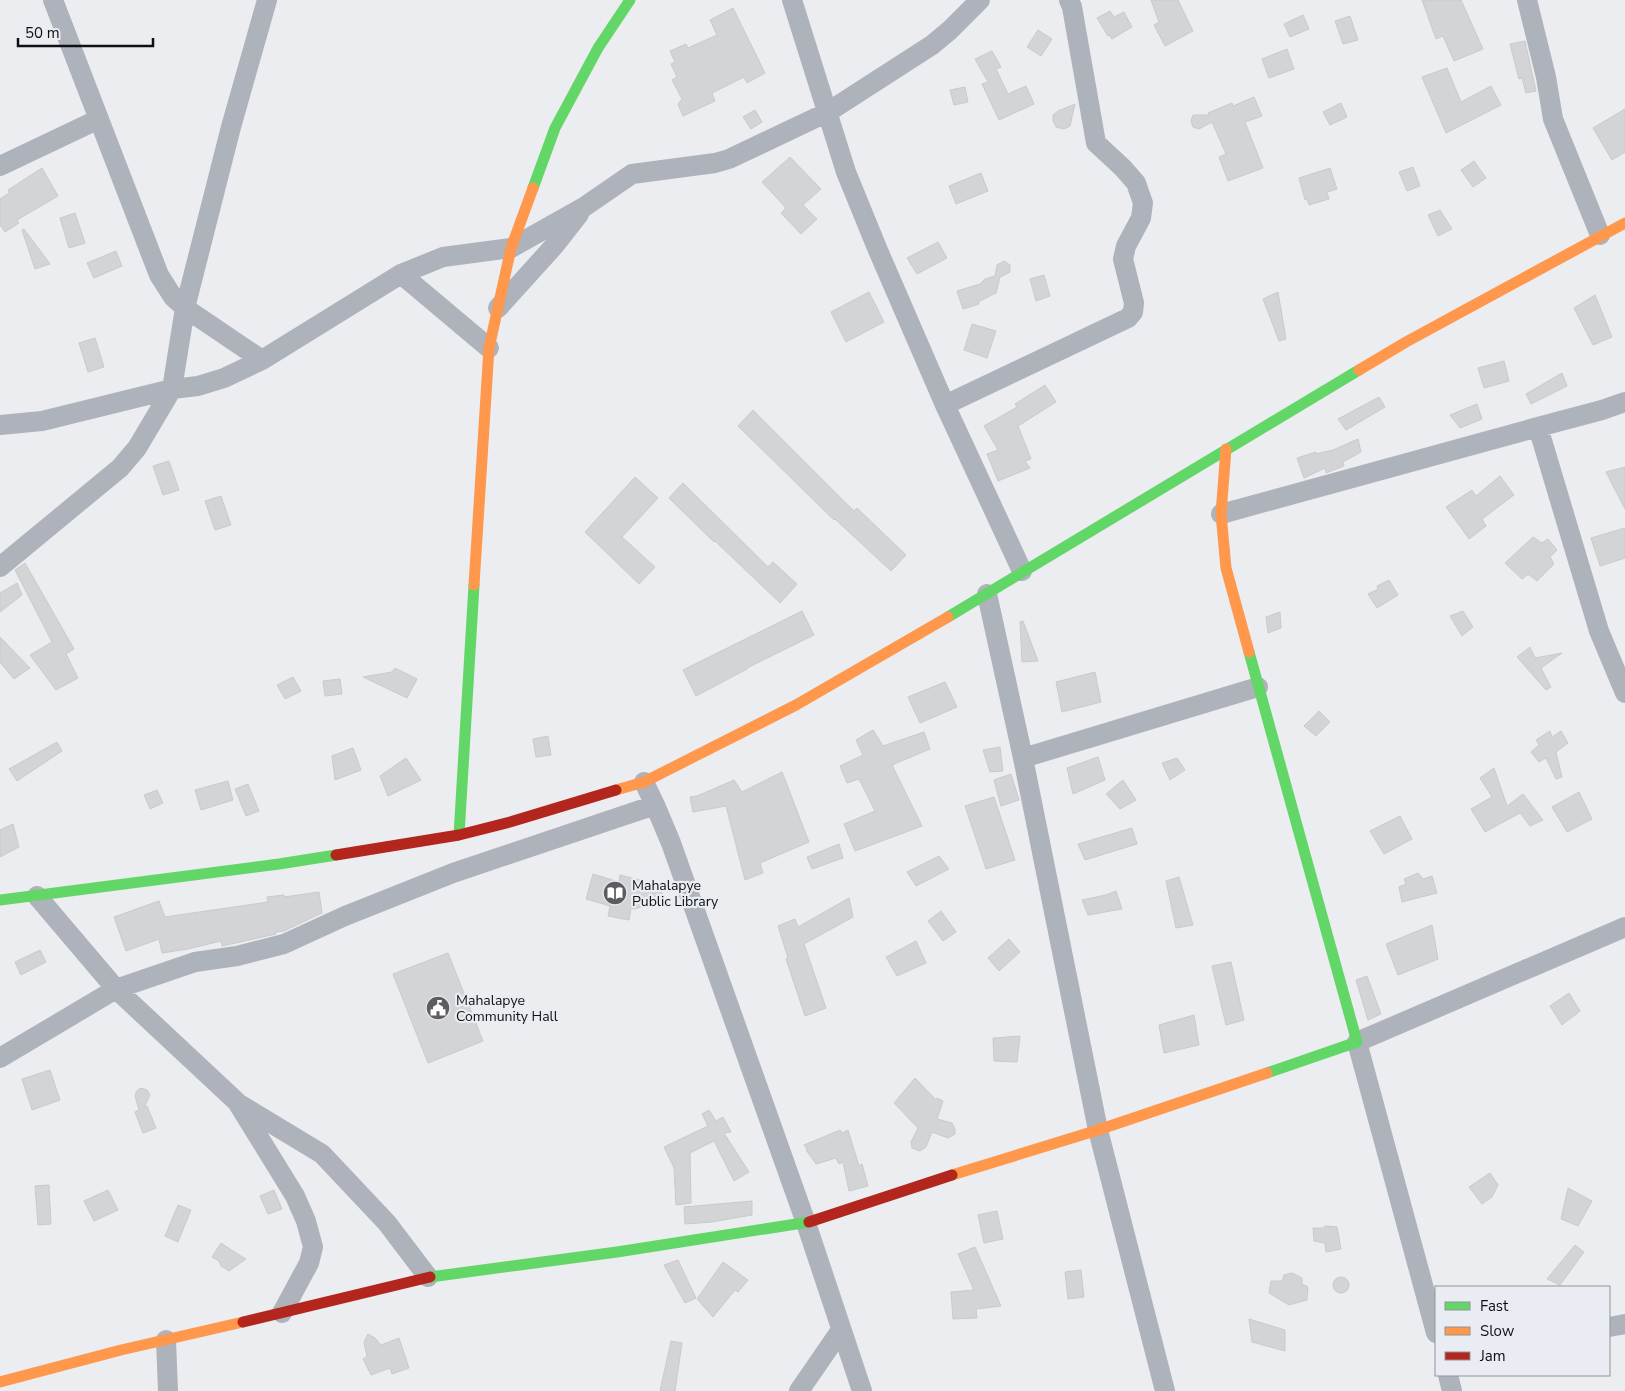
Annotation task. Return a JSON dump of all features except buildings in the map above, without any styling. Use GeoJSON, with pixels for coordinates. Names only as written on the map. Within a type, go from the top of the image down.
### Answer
{"type":"FeatureCollection","features":[{"type":"Feature","properties":{"kind":"street"},"geometry":{"type":"LineString","coordinates":[[53,0],[159,275],[172,296],[185,308],[262,360]]}},
{"type":"Feature","properties":{"kind":"street"},"geometry":{"type":"LineString","coordinates":[[0,567],[120,468],[137,448],[172,389],[185,308],[231,127],[267,0]]}},
{"type":"Feature","properties":{"kind":"street"},"geometry":{"type":"LineString","coordinates":[[459,835],[489,348],[511,248],[555,128],[598,48],[630,0]]}},
{"type":"Feature","properties":{"kind":"street"},"geometry":{"type":"LineString","coordinates":[[792,0],[850,181],[945,405],[1022,571]]}},
{"type":"Feature","properties":{"kind":"street"},"geometry":{"type":"LineString","coordinates":[[1,420],[42,421],[172,389],[198,386],[224,378],[262,360],[401,274],[444,257],[511,248],[584,207],[632,174],[715,163],[729,159],[828,112],[932,45],[980,0]]}},
{"type":"Feature","properties":{"kind":"street"},"geometry":{"type":"LineString","coordinates":[[945,405],[1128,318],[1133,312],[1134,303],[1123,259],[1126,246],[1141,218],[1143,203],[1136,183],[1096,143],[1072,7],[1069,0]]}},
{"type":"Feature","properties":{"kind":"street"},"geometry":{"type":"LineString","coordinates":[[1527,0],[1546,77],[1553,119],[1600,236]]}},
{"type":"Feature","properties":{"kind":"street"},"geometry":{"type":"LineString","coordinates":[[0,166],[98,119]]}},
{"type":"Feature","properties":{"kind":"street"},"geometry":{"type":"LineString","coordinates":[[497,309],[554,246],[584,207]]}},
{"type":"Feature","properties":{"kind":"street"},"geometry":{"type":"LineString","coordinates":[[0,900],[279,864],[459,835],[510,822],[644,782],[796,705],[987,594],[1022,571],[1406,342],[1625,223]]}},
{"type":"Feature","properties":{"kind":"street"},"geometry":{"type":"LineString","coordinates":[[401,274],[489,348]]}},
{"type":"Feature","properties":{"kind":"street"},"geometry":{"type":"LineString","coordinates":[[1221,514],[1602,410],[1625,402]]}},
{"type":"Feature","properties":{"kind":"street"},"geometry":{"type":"LineString","coordinates":[[1538,427],[1599,631],[1625,694]]}},
{"type":"Feature","properties":{"kind":"street"},"geometry":{"type":"LineString","coordinates":[[1226,450],[1221,514],[1226,568],[1435,1329]]}},
{"type":"Feature","properties":{"kind":"street"},"geometry":{"type":"LineString","coordinates":[[987,594],[1023,758],[1098,1130],[1165,1391]]}},
{"type":"Feature","properties":{"kind":"street"},"geometry":{"type":"LineString","coordinates":[[1023,758],[1258,687]]}},
{"type":"Feature","properties":{"kind":"street"},"geometry":{"type":"LineString","coordinates":[[644,782],[671,843],[806,1223],[862,1391]]}},
{"type":"Feature","properties":{"kind":"street"},"geometry":{"type":"LineString","coordinates":[[0,1058],[116,989],[195,962],[237,956],[284,944],[345,916],[453,873],[654,805]]}},
{"type":"Feature","properties":{"kind":"street"},"geometry":{"type":"LineString","coordinates":[[37,896],[116,989],[237,1102],[322,1154],[387,1223],[428,1277]]}},
{"type":"Feature","properties":{"kind":"street"},"geometry":{"type":"LineString","coordinates":[[0,1382],[121,1350],[282,1314],[428,1277],[617,1252],[806,1223],[991,1162],[1098,1130],[1357,1042],[1625,927]]}},
{"type":"Feature","properties":{"kind":"street"},"geometry":{"type":"LineString","coordinates":[[237,1102],[295,1196],[306,1221],[313,1247],[310,1263],[282,1314]]}},
{"type":"Feature","properties":{"kind":"street"},"geometry":{"type":"LineString","coordinates":[[1610,1327],[1625,1324]]}},
{"type":"Feature","properties":{"kind":"street"},"geometry":{"type":"LineString","coordinates":[[798,1391],[841,1330]]}},
{"type":"Feature","properties":{"kind":"street"},"geometry":{"type":"LineString","coordinates":[[166,1340],[168,1391]]}},
{"type":"Feature","properties":{"kind":"street"},"geometry":{"type":"LineString","coordinates":[[1448,1376],[1452,1391]]}},
{"type":"Feature","properties":{"kind":"traffic: fast"},"geometry":{"type":"LineString","coordinates":[[533,188],[555,128],[598,48],[630,0]]}},
{"type":"Feature","properties":{"kind":"traffic: fast"},"geometry":{"type":"LineString","coordinates":[[948,617],[1359,370]]}},
{"type":"Feature","properties":{"kind":"traffic: fast"},"geometry":{"type":"LineString","coordinates":[[459,835],[474,585]]}},
{"type":"Feature","properties":{"kind":"traffic: fast"},"geometry":{"type":"LineString","coordinates":[[1249,652],[1357,1042],[1267,1073]]}},
{"type":"Feature","properties":{"kind":"traffic: fast"},"geometry":{"type":"LineString","coordinates":[[0,900],[336,855]]}},
{"type":"Feature","properties":{"kind":"traffic: fast"},"geometry":{"type":"LineString","coordinates":[[430,1277],[617,1252],[809,1222]]}},
{"type":"Feature","properties":{"kind":"traffic: slow"},"geometry":{"type":"LineString","coordinates":[[474,585],[489,348],[511,248],[533,188]]}},
{"type":"Feature","properties":{"kind":"traffic: slow"},"geometry":{"type":"LineString","coordinates":[[1359,370],[1406,342],[1625,223]]}},
{"type":"Feature","properties":{"kind":"traffic: slow"},"geometry":{"type":"LineString","coordinates":[[1226,449],[1221,514],[1226,568],[1249,652]]}},
{"type":"Feature","properties":{"kind":"traffic: slow"},"geometry":{"type":"LineString","coordinates":[[616,790],[644,782],[796,705],[948,617]]}},
{"type":"Feature","properties":{"kind":"traffic: slow"},"geometry":{"type":"LineString","coordinates":[[952,1175],[1098,1130],[1267,1073]]}},
{"type":"Feature","properties":{"kind":"traffic: slow"},"geometry":{"type":"LineString","coordinates":[[0,1382],[121,1350],[243,1322]]}},
{"type":"Feature","properties":{"kind":"traffic: jam"},"geometry":{"type":"LineString","coordinates":[[336,855],[459,835],[510,822],[616,790]]}},
{"type":"Feature","properties":{"kind":"traffic: jam"},"geometry":{"type":"LineString","coordinates":[[809,1222],[952,1175]]}},
{"type":"Feature","properties":{"kind":"traffic: jam"},"geometry":{"type":"LineString","coordinates":[[243,1322],[430,1277]]}},
{"type":"Feature","properties":{"kind":"place","name":"Mahalapye Public Library"},"geometry":{"type":"Point","coordinates":[615,893]}},
{"type":"Feature","properties":{"kind":"place","name":"Mahalapye Community Hall"},"geometry":{"type":"Point","coordinates":[438,1008]}}]}
